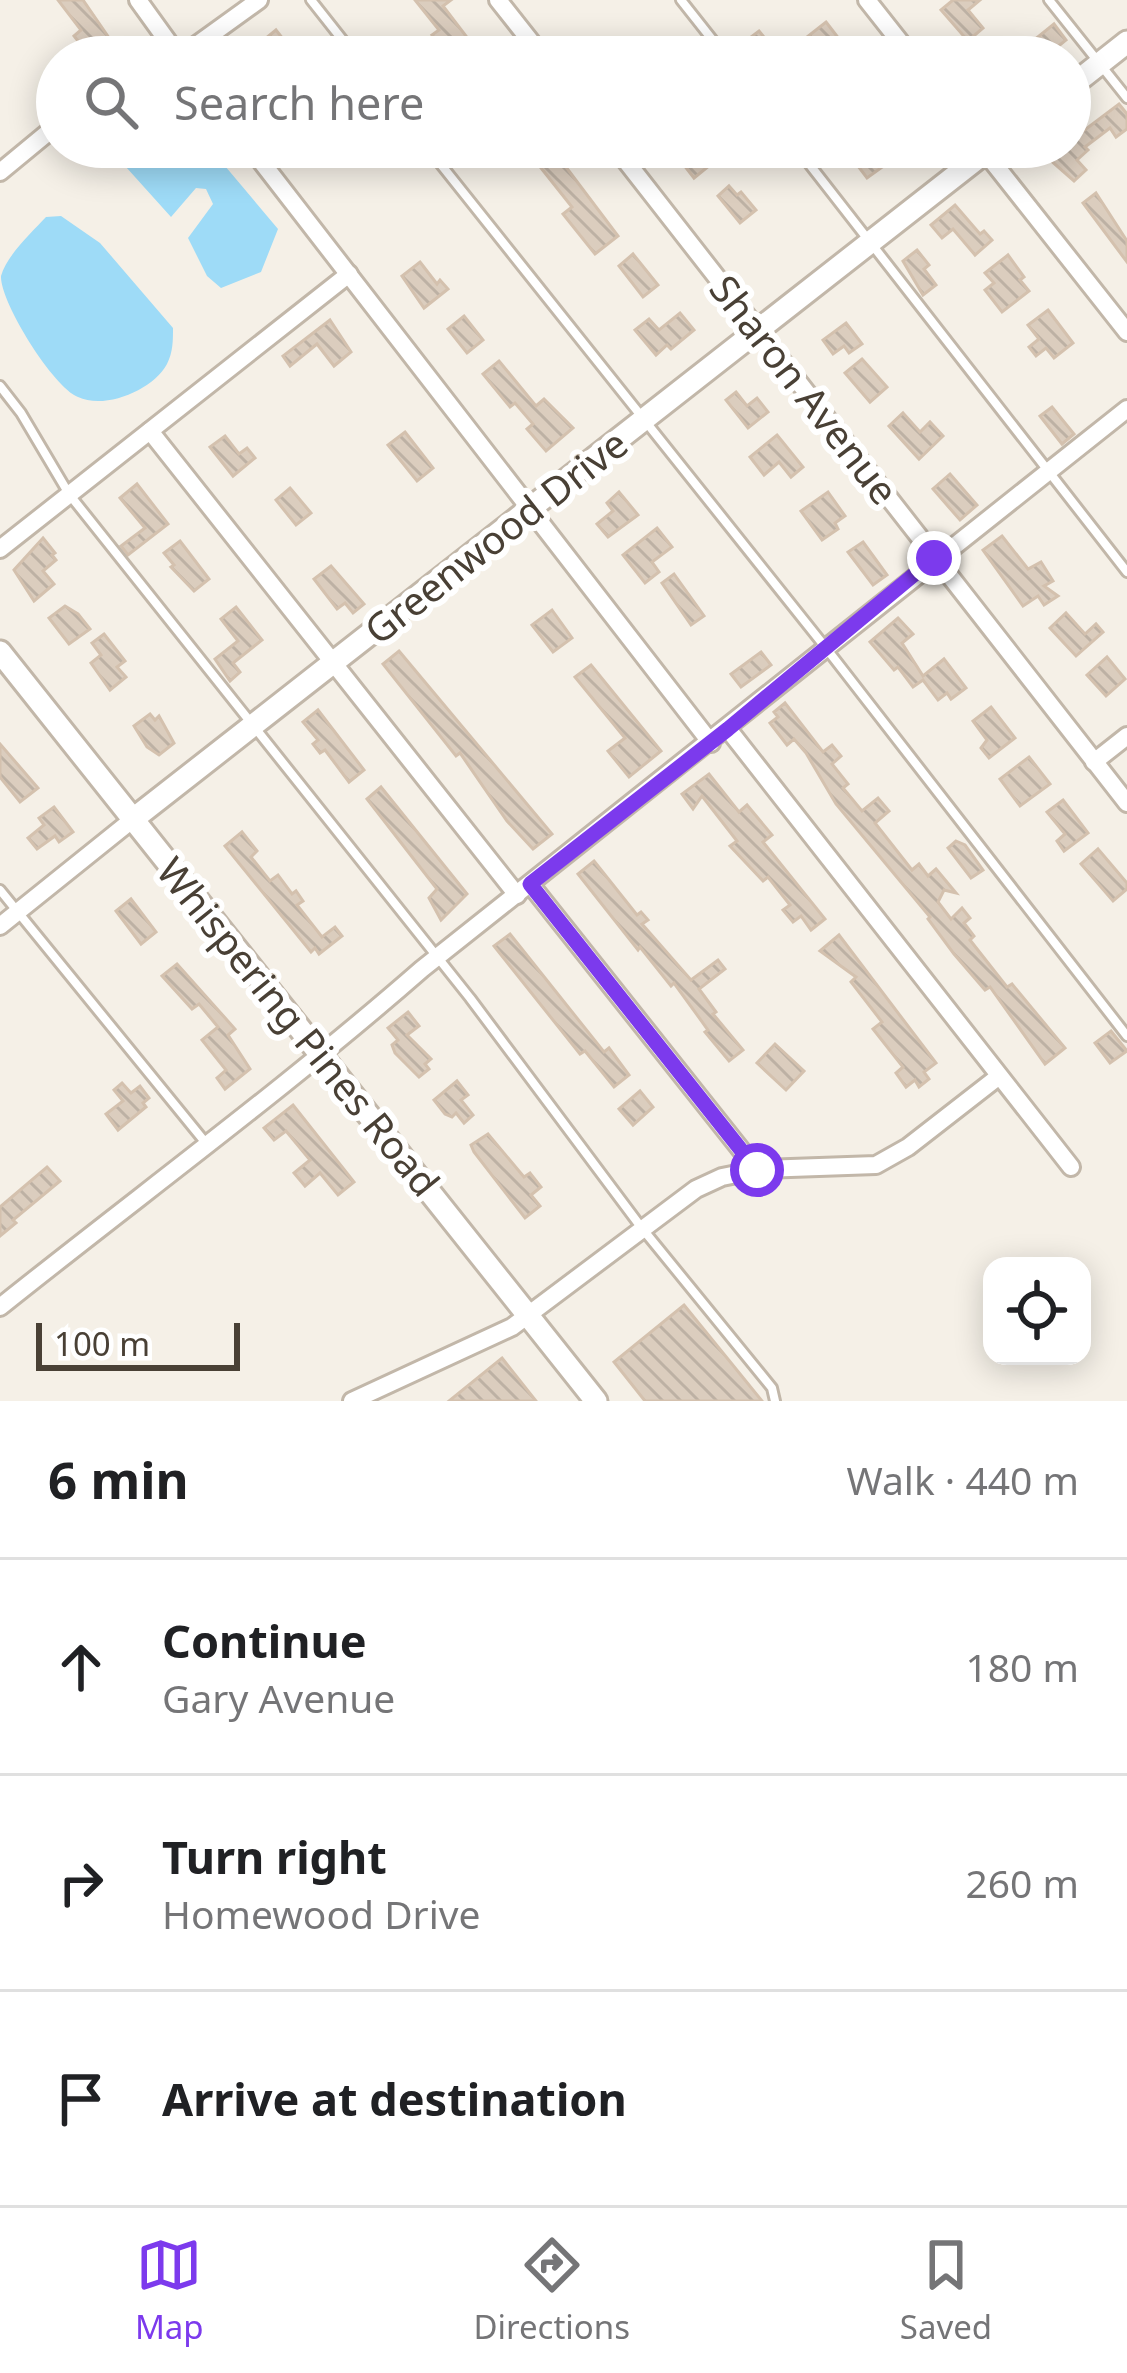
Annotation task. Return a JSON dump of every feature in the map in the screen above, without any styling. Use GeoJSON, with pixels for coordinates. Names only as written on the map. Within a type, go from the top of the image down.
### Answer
{"type":"FeatureCollection","features":[{"type":"Feature","properties":{"kind":"street"},"geometry":{"type":"LineString","coordinates":[[138,0],[165,36]]}},
{"type":"Feature","properties":{"kind":"street"},"geometry":{"type":"LineString","coordinates":[[209,36],[259,0]]}},
{"type":"Feature","properties":{"kind":"street"},"geometry":{"type":"LineString","coordinates":[[498,0],[526,36]]}},
{"type":"Feature","properties":{"kind":"street"},"geometry":{"type":"LineString","coordinates":[[867,0],[895,36]]}},
{"type":"Feature","properties":{"kind":"street"},"geometry":{"type":"LineString","coordinates":[[1091,70],[1127,43]]}},
{"type":"Feature","properties":{"kind":"street"},"geometry":{"type":"LineString","coordinates":[[0,172],[36,142]]}},
{"type":"Feature","properties":{"kind":"street"},"geometry":{"type":"LineString","coordinates":[[267,168],[711,743]]}},
{"type":"Feature","properties":{"kind":"street","name":"Sharon Avenue"},"geometry":{"type":"LineString","coordinates":[[631,168],[1127,802]]}},
{"type":"Feature","properties":{"kind":"street","name":"Greenwood Drive"},"geometry":{"type":"LineString","coordinates":[[0,926],[963,168]]}},
{"type":"Feature","properties":{"kind":"street"},"geometry":{"type":"LineString","coordinates":[[1001,168],[1127,332]]}},
{"type":"Feature","properties":{"kind":"street"},"geometry":{"type":"LineString","coordinates":[[0,549],[350,274]]}},
{"type":"Feature","properties":{"kind":"street"},"geometry":{"type":"LineString","coordinates":[[0,1307],[323,1056],[436,958],[1127,409]]}},
{"type":"Feature","properties":{"kind":"street"},"geometry":{"type":"LineString","coordinates":[[150,430],[335,663],[757,1170]]}},
{"type":"Feature","properties":{"kind":"street","name":"Whispering Pines Road"},"geometry":{"type":"LineString","coordinates":[[0,652],[596,1401]]}},
{"type":"Feature","properties":{"kind":"street"},"geometry":{"type":"LineString","coordinates":[[728,729],[1071,1167]]}},
{"type":"Feature","properties":{"kind":"street"},"geometry":{"type":"LineString","coordinates":[[1094,762],[1127,736]]}},
{"type":"Feature","properties":{"kind":"street"},"geometry":{"type":"LineString","coordinates":[[352,1401],[529,1316],[696,1189],[722,1177],[757,1170],[876,1165],[908,1147],[998,1076]]}},
{"type":"Feature","properties":{"kind":"lane"},"geometry":{"type":"LineString","coordinates":[[310,0],[339,36]]}},
{"type":"Feature","properties":{"kind":"lane"},"geometry":{"type":"LineString","coordinates":[[681,0],[709,36]]}},
{"type":"Feature","properties":{"kind":"lane"},"geometry":{"type":"LineString","coordinates":[[1049,0],[1077,36]]}},
{"type":"Feature","properties":{"kind":"lane"},"geometry":{"type":"LineString","coordinates":[[1091,54],[1127,98]]}},
{"type":"Feature","properties":{"kind":"lane"},"geometry":{"type":"LineString","coordinates":[[444,168],[1127,1036]]}},
{"type":"Feature","properties":{"kind":"lane"},"geometry":{"type":"LineString","coordinates":[[812,168],[1127,572]]}},
{"type":"Feature","properties":{"kind":"lane"},"geometry":{"type":"LineString","coordinates":[[0,386],[69,494],[772,1388],[775,1401]]}},
{"type":"Feature","properties":{"kind":"lane"},"geometry":{"type":"LineString","coordinates":[[0,890],[206,1143]]}},
{"type":"Feature","properties":{"kind":"water"},"geometry":{"type":"Polygon","coordinates":[[[127,168],[227,168],[278,229],[261,272],[221,288],[207,276],[188,238],[213,204],[206,189],[196,188],[171,217],[127,168]]]}},
{"type":"Feature","properties":{"kind":"water"},"geometry":{"type":"Polygon","coordinates":[[[61,216],[100,243],[173,328],[167,364],[151,382],[127,395],[89,400],[67,390],[30,342],[3,288],[1,276],[14,252],[46,217],[61,216]]]}},
{"type":"Feature","properties":{"kind":"building"},"geometry":{"type":"Polygon","coordinates":[[[58,0],[83,0],[108,36],[74,36],[81,30],[58,0]]]}},
{"type":"Feature","properties":{"kind":"building"},"geometry":{"type":"Polygon","coordinates":[[[415,0],[451,0],[443,6],[466,36],[432,35],[439,30],[415,0]]]}},
{"type":"Feature","properties":{"kind":"building"},"geometry":{"type":"Polygon","coordinates":[[[953,0],[980,0],[968,10],[983,28],[974,36],[964,36],[941,10],[953,0]]]}},
{"type":"Feature","properties":{"kind":"building"},"geometry":{"type":"Polygon","coordinates":[[[826,22],[837,36],[808,36],[826,22]]]}},
{"type":"Feature","properties":{"kind":"building"},"geometry":{"type":"Polygon","coordinates":[[[1054,24],[1063,36],[1039,36],[1054,24]]]}},
{"type":"Feature","properties":{"kind":"building"},"geometry":{"type":"Polygon","coordinates":[[[1119,104],[1127,114],[1127,129],[1116,137],[1110,128],[1091,142],[1091,125],[1119,104]]]}},
{"type":"Feature","properties":{"kind":"building"},"geometry":{"type":"Polygon","coordinates":[[[541,168],[567,168],[618,236],[595,254],[563,214],[572,207],[541,168]]]}},
{"type":"Feature","properties":{"kind":"building"},"geometry":{"type":"Polygon","coordinates":[[[686,168],[706,168],[694,178],[686,168]]]}},
{"type":"Feature","properties":{"kind":"building"},"geometry":{"type":"Polygon","coordinates":[[[860,168],[881,168],[867,178],[860,168]]]}},
{"type":"Feature","properties":{"kind":"building"},"geometry":{"type":"Polygon","coordinates":[[[1059,168],[1084,168],[1074,181],[1059,168]]]}},
{"type":"Feature","properties":{"kind":"building"},"geometry":{"type":"Polygon","coordinates":[[[729,186],[756,210],[740,223],[718,196],[729,186]]]}},
{"type":"Feature","properties":{"kind":"building"},"geometry":{"type":"Polygon","coordinates":[[[1096,193],[1127,241],[1127,262],[1083,203],[1096,193]]]}},
{"type":"Feature","properties":{"kind":"building"},"geometry":{"type":"Polygon","coordinates":[[[955,205],[980,234],[984,231],[992,240],[975,255],[953,229],[942,238],[931,225],[955,205]]]}},
{"type":"Feature","properties":{"kind":"building"},"geometry":{"type":"Polygon","coordinates":[[[917,250],[936,285],[923,295],[903,261],[917,250]]]}},
{"type":"Feature","properties":{"kind":"building"},"geometry":{"type":"Polygon","coordinates":[[[633,254],[658,285],[643,297],[619,266],[633,254]]]}},
{"type":"Feature","properties":{"kind":"building"},"geometry":{"type":"Polygon","coordinates":[[[1008,255],[1029,291],[1002,312],[985,290],[994,283],[985,273],[1008,255]]]}},
{"type":"Feature","properties":{"kind":"building"},"geometry":{"type":"Polygon","coordinates":[[[420,262],[437,284],[440,280],[448,289],[424,308],[402,276],[420,262]]]}},
{"type":"Feature","properties":{"kind":"building"},"geometry":{"type":"Polygon","coordinates":[[[1048,310],[1073,343],[1054,358],[1046,348],[1036,356],[1029,347],[1039,339],[1028,325],[1048,310]]]}},
{"type":"Feature","properties":{"kind":"building"},"geometry":{"type":"Polygon","coordinates":[[[680,313],[694,330],[656,355],[635,330],[649,319],[659,330],[680,313]]]}},
{"type":"Feature","properties":{"kind":"building"},"geometry":{"type":"Polygon","coordinates":[[[464,316],[483,340],[467,353],[448,329],[464,316]]]}},
{"type":"Feature","properties":{"kind":"building"},"geometry":{"type":"Polygon","coordinates":[[[330,320],[351,352],[334,366],[317,344],[290,366],[283,356],[330,320]]]}},
{"type":"Feature","properties":{"kind":"building"},"geometry":{"type":"Polygon","coordinates":[[[846,323],[862,344],[849,353],[844,346],[833,354],[823,340],[846,323]]]}},
{"type":"Feature","properties":{"kind":"building"},"geometry":{"type":"Polygon","coordinates":[[[862,359],[887,387],[870,402],[845,373],[862,359]]]}},
{"type":"Feature","properties":{"kind":"building"},"geometry":{"type":"Polygon","coordinates":[[[499,361],[536,406],[544,399],[573,428],[546,451],[527,429],[533,424],[515,403],[510,407],[483,374],[499,361]]]}},
{"type":"Feature","properties":{"kind":"building"},"geometry":{"type":"Polygon","coordinates":[[[736,392],[747,406],[757,398],[768,412],[748,428],[726,400],[736,392]]]}},
{"type":"Feature","properties":{"kind":"building"},"geometry":{"type":"Polygon","coordinates":[[[1052,407],[1074,434],[1062,444],[1040,416],[1052,407]]]}},
{"type":"Feature","properties":{"kind":"building"},"geometry":{"type":"Polygon","coordinates":[[[903,413],[920,432],[930,422],[943,436],[919,459],[889,426],[903,413]]]}},
{"type":"Feature","properties":{"kind":"building"},"geometry":{"type":"Polygon","coordinates":[[[405,432],[433,468],[417,481],[388,445],[405,432]]]}},
{"type":"Feature","properties":{"kind":"building"},"geometry":{"type":"Polygon","coordinates":[[[777,435],[803,467],[791,477],[779,462],[764,475],[750,457],[777,435]]]}},
{"type":"Feature","properties":{"kind":"building"},"geometry":{"type":"Polygon","coordinates":[[[225,436],[239,454],[247,448],[255,458],[233,476],[210,447],[225,436]]]}},
{"type":"Feature","properties":{"kind":"building"},"geometry":{"type":"Polygon","coordinates":[[[950,474],[977,505],[960,520],[933,489],[950,474]]]}},
{"type":"Feature","properties":{"kind":"building"},"geometry":{"type":"Polygon","coordinates":[[[137,484],[168,524],[128,555],[121,546],[145,528],[120,498],[137,484]]]}},
{"type":"Feature","properties":{"kind":"building"},"geometry":{"type":"Polygon","coordinates":[[[290,488],[311,513],[296,525],[276,500],[290,488]]]}},
{"type":"Feature","properties":{"kind":"building"},"geometry":{"type":"Polygon","coordinates":[[[619,492],[638,515],[608,537],[597,524],[613,511],[607,503],[619,492]]]}},
{"type":"Feature","properties":{"kind":"building"},"geometry":{"type":"Polygon","coordinates":[[[828,492],[845,516],[835,523],[838,529],[822,540],[801,511],[828,492]]]}},
{"type":"Feature","properties":{"kind":"building"},"geometry":{"type":"Polygon","coordinates":[[[657,528],[672,547],[652,562],[659,572],[645,583],[623,555],[657,528]]]}},
{"type":"Feature","properties":{"kind":"building"},"geometry":{"type":"Polygon","coordinates":[[[1002,536],[1028,569],[1041,562],[1053,581],[1044,586],[1058,596],[1044,605],[1038,596],[1023,606],[983,550],[1002,536]]]}},
{"type":"Feature","properties":{"kind":"building"},"geometry":{"type":"Polygon","coordinates":[[[43,538],[55,553],[56,560],[43,571],[54,584],[34,601],[14,570],[43,538]]]}},
{"type":"Feature","properties":{"kind":"building"},"geometry":{"type":"Polygon","coordinates":[[[180,541],[209,579],[194,591],[164,553],[180,541]]]}},
{"type":"Feature","properties":{"kind":"building"},"geometry":{"type":"Polygon","coordinates":[[[863,542],[887,575],[873,585],[848,552],[863,542]]]}},
{"type":"Feature","properties":{"kind":"building"},"geometry":{"type":"Polygon","coordinates":[[[331,566],[364,604],[353,613],[345,603],[337,609],[314,579],[331,566]]]}},
{"type":"Feature","properties":{"kind":"building"},"geometry":{"type":"Polygon","coordinates":[[[674,574],[704,616],[691,625],[662,583],[674,574]]]}},
{"type":"Feature","properties":{"kind":"building"},"geometry":{"type":"Polygon","coordinates":[[[65,606],[90,629],[69,644],[49,618],[65,606]]]}},
{"type":"Feature","properties":{"kind":"building"},"geometry":{"type":"Polygon","coordinates":[[[236,607],[262,640],[233,663],[240,672],[230,681],[215,659],[238,641],[221,619],[236,607]]]}},
{"type":"Feature","properties":{"kind":"building"},"geometry":{"type":"Polygon","coordinates":[[[552,610],[572,638],[553,652],[532,625],[552,610]]]}},
{"type":"Feature","properties":{"kind":"building"},"geometry":{"type":"Polygon","coordinates":[[[1066,613],[1085,634],[1096,624],[1103,632],[1076,656],[1050,628],[1066,613]]]}},
{"type":"Feature","properties":{"kind":"building"},"geometry":{"type":"Polygon","coordinates":[[[898,618],[913,634],[902,643],[923,676],[944,659],[966,688],[951,699],[947,693],[938,700],[923,680],[913,687],[898,667],[894,670],[870,642],[898,618]]]}},
{"type":"Feature","properties":{"kind":"building"},"geometry":{"type":"Polygon","coordinates":[[[104,634],[125,661],[117,667],[126,677],[110,690],[91,663],[101,655],[92,643],[104,634]]]}},
{"type":"Feature","properties":{"kind":"building"},"geometry":{"type":"Polygon","coordinates":[[[399,651],[552,834],[533,849],[507,821],[460,753],[456,756],[383,664],[399,651]]]}},
{"type":"Feature","properties":{"kind":"building"},"geometry":{"type":"Polygon","coordinates":[[[761,652],[771,665],[741,687],[731,674],[761,652]]]}},
{"type":"Feature","properties":{"kind":"building"},"geometry":{"type":"Polygon","coordinates":[[[1107,657],[1125,679],[1106,696],[1087,675],[1107,657]]]}},
{"type":"Feature","properties":{"kind":"building"},"geometry":{"type":"Polygon","coordinates":[[[591,665],[661,751],[629,777],[608,751],[625,738],[575,677],[591,665]]]}},
{"type":"Feature","properties":{"kind":"building"},"geometry":{"type":"Polygon","coordinates":[[[785,703],[823,752],[832,745],[841,756],[832,764],[848,784],[843,788],[862,811],[878,798],[889,811],[875,823],[912,870],[919,864],[928,876],[936,869],[956,893],[944,890],[938,902],[951,919],[962,908],[970,918],[964,923],[974,936],[970,940],[1065,1048],[1045,1064],[990,987],[985,990],[954,954],[930,917],[836,804],[806,753],[794,739],[787,745],[770,723],[785,703]]]}},
{"type":"Feature","properties":{"kind":"building"},"geometry":{"type":"Polygon","coordinates":[[[991,707],[1015,738],[989,758],[981,748],[987,740],[973,721],[991,707]]]}},
{"type":"Feature","properties":{"kind":"building"},"geometry":{"type":"Polygon","coordinates":[[[318,710],[364,770],[349,782],[325,750],[320,753],[313,744],[318,740],[303,722],[318,710]]]}},
{"type":"Feature","properties":{"kind":"building"},"geometry":{"type":"Polygon","coordinates":[[[150,714],[155,720],[159,716],[174,743],[159,755],[147,747],[134,726],[150,714]]]}},
{"type":"Feature","properties":{"kind":"building"},"geometry":{"type":"Polygon","coordinates":[[[0,744],[38,788],[20,802],[0,777],[0,744]]]}},
{"type":"Feature","properties":{"kind":"building"},"geometry":{"type":"Polygon","coordinates":[[[1029,757],[1050,784],[1020,806],[1000,779],[1029,757]]]}},
{"type":"Feature","properties":{"kind":"building"},"geometry":{"type":"Polygon","coordinates":[[[709,774],[739,812],[747,805],[772,835],[763,842],[825,919],[811,930],[801,916],[793,922],[783,910],[790,905],[768,877],[763,881],[730,846],[737,841],[702,796],[693,809],[682,794],[709,774]]]}},
{"type":"Feature","properties":{"kind":"building"},"geometry":{"type":"Polygon","coordinates":[[[381,787],[467,894],[441,920],[429,898],[437,889],[367,799],[381,787]]]}},
{"type":"Feature","properties":{"kind":"building"},"geometry":{"type":"Polygon","coordinates":[[[1063,800],[1088,833],[1064,851],[1057,841],[1065,834],[1047,812],[1063,800]]]}},
{"type":"Feature","properties":{"kind":"building"},"geometry":{"type":"Polygon","coordinates":[[[54,807],[73,832],[59,842],[55,836],[37,849],[28,838],[44,825],[39,818],[54,807]]]}},
{"type":"Feature","properties":{"kind":"building"},"geometry":{"type":"Polygon","coordinates":[[[242,832],[257,851],[251,857],[270,881],[278,875],[292,894],[296,891],[303,901],[297,905],[322,937],[335,927],[342,936],[319,954],[315,948],[311,952],[225,846],[242,832]]]}},
{"type":"Feature","properties":{"kind":"building"},"geometry":{"type":"Polygon","coordinates":[[[956,841],[965,845],[983,870],[971,878],[948,848],[956,841]]]}},
{"type":"Feature","properties":{"kind":"building"},"geometry":{"type":"Polygon","coordinates":[[[1098,849],[1127,883],[1127,889],[1113,901],[1081,864],[1098,849]]]}},
{"type":"Feature","properties":{"kind":"building"},"geometry":{"type":"Polygon","coordinates":[[[594,861],[637,915],[641,912],[648,920],[642,924],[691,980],[718,960],[725,969],[699,989],[743,1050],[729,1061],[674,983],[671,986],[640,947],[638,950],[578,874],[594,861]]]}},
{"type":"Feature","properties":{"kind":"building"},"geometry":{"type":"Polygon","coordinates":[[[131,899],[156,932],[141,944],[116,911],[131,899]]]}},
{"type":"Feature","properties":{"kind":"building"},"geometry":{"type":"Polygon","coordinates":[[[510,934],[604,1052],[609,1048],[629,1075],[614,1087],[585,1051],[580,1054],[494,946],[510,934]]]}},
{"type":"Feature","properties":{"kind":"building"},"geometry":{"type":"Polygon","coordinates":[[[839,935],[936,1063],[924,1072],[929,1079],[919,1087],[915,1080],[906,1087],[896,1073],[903,1067],[873,1029],[882,1022],[851,982],[856,977],[820,951],[839,935]]]}},
{"type":"Feature","properties":{"kind":"building"},"geometry":{"type":"Polygon","coordinates":[[[177,964],[235,1029],[228,1035],[250,1069],[225,1089],[217,1078],[226,1070],[202,1040],[218,1027],[199,1004],[192,1009],[162,976],[177,964]]]}},
{"type":"Feature","properties":{"kind":"building"},"geometry":{"type":"Polygon","coordinates":[[[408,1012],[419,1026],[407,1035],[431,1059],[425,1064],[429,1069],[419,1077],[395,1053],[392,1045],[398,1040],[388,1028],[408,1012]]]}},
{"type":"Feature","properties":{"kind":"building"},"geometry":{"type":"Polygon","coordinates":[[[1111,1031],[1127,1051],[1110,1063],[1095,1043],[1111,1031]]]}},
{"type":"Feature","properties":{"kind":"building"},"geometry":{"type":"Polygon","coordinates":[[[775,1044],[804,1071],[786,1090],[757,1063],[775,1044]]]}},
{"type":"Feature","properties":{"kind":"building"},"geometry":{"type":"Polygon","coordinates":[[[457,1081],[468,1095],[461,1100],[473,1115],[464,1123],[456,1113],[452,1117],[445,1114],[434,1100],[457,1081]]]}},
{"type":"Feature","properties":{"kind":"building"},"geometry":{"type":"Polygon","coordinates":[[[122,1083],[131,1093],[140,1086],[149,1098],[143,1103],[146,1107],[118,1130],[106,1114],[123,1101],[114,1090],[122,1083]]]}},
{"type":"Feature","properties":{"kind":"building"},"geometry":{"type":"Polygon","coordinates":[[[640,1091],[653,1107],[633,1125],[619,1109],[640,1091]]]}},
{"type":"Feature","properties":{"kind":"building"},"geometry":{"type":"Polygon","coordinates":[[[293,1105],[354,1182],[338,1195],[320,1173],[305,1186],[294,1173],[310,1160],[286,1131],[274,1140],[264,1128],[293,1105]]]}},
{"type":"Feature","properties":{"kind":"building"},"geometry":{"type":"Polygon","coordinates":[[[488,1134],[524,1177],[530,1173],[541,1187],[531,1195],[540,1206],[525,1218],[474,1152],[471,1145],[488,1134]]]}},
{"type":"Feature","properties":{"kind":"building"},"geometry":{"type":"Polygon","coordinates":[[[47,1167],[60,1181],[0,1236],[0,1207],[47,1167]]]}},
{"type":"Feature","properties":{"kind":"building"},"geometry":{"type":"Polygon","coordinates":[[[684,1305],[762,1401],[645,1401],[614,1362],[684,1305]]]}},
{"type":"Feature","properties":{"kind":"building"},"geometry":{"type":"Polygon","coordinates":[[[502,1358],[536,1401],[449,1401],[502,1358]]]}},
{"type":"Feature","properties":{"kind":"route"},"geometry":{"type":"LineString","coordinates":[[757,1170],[530,884],[728,729],[934,558]]}}]}
